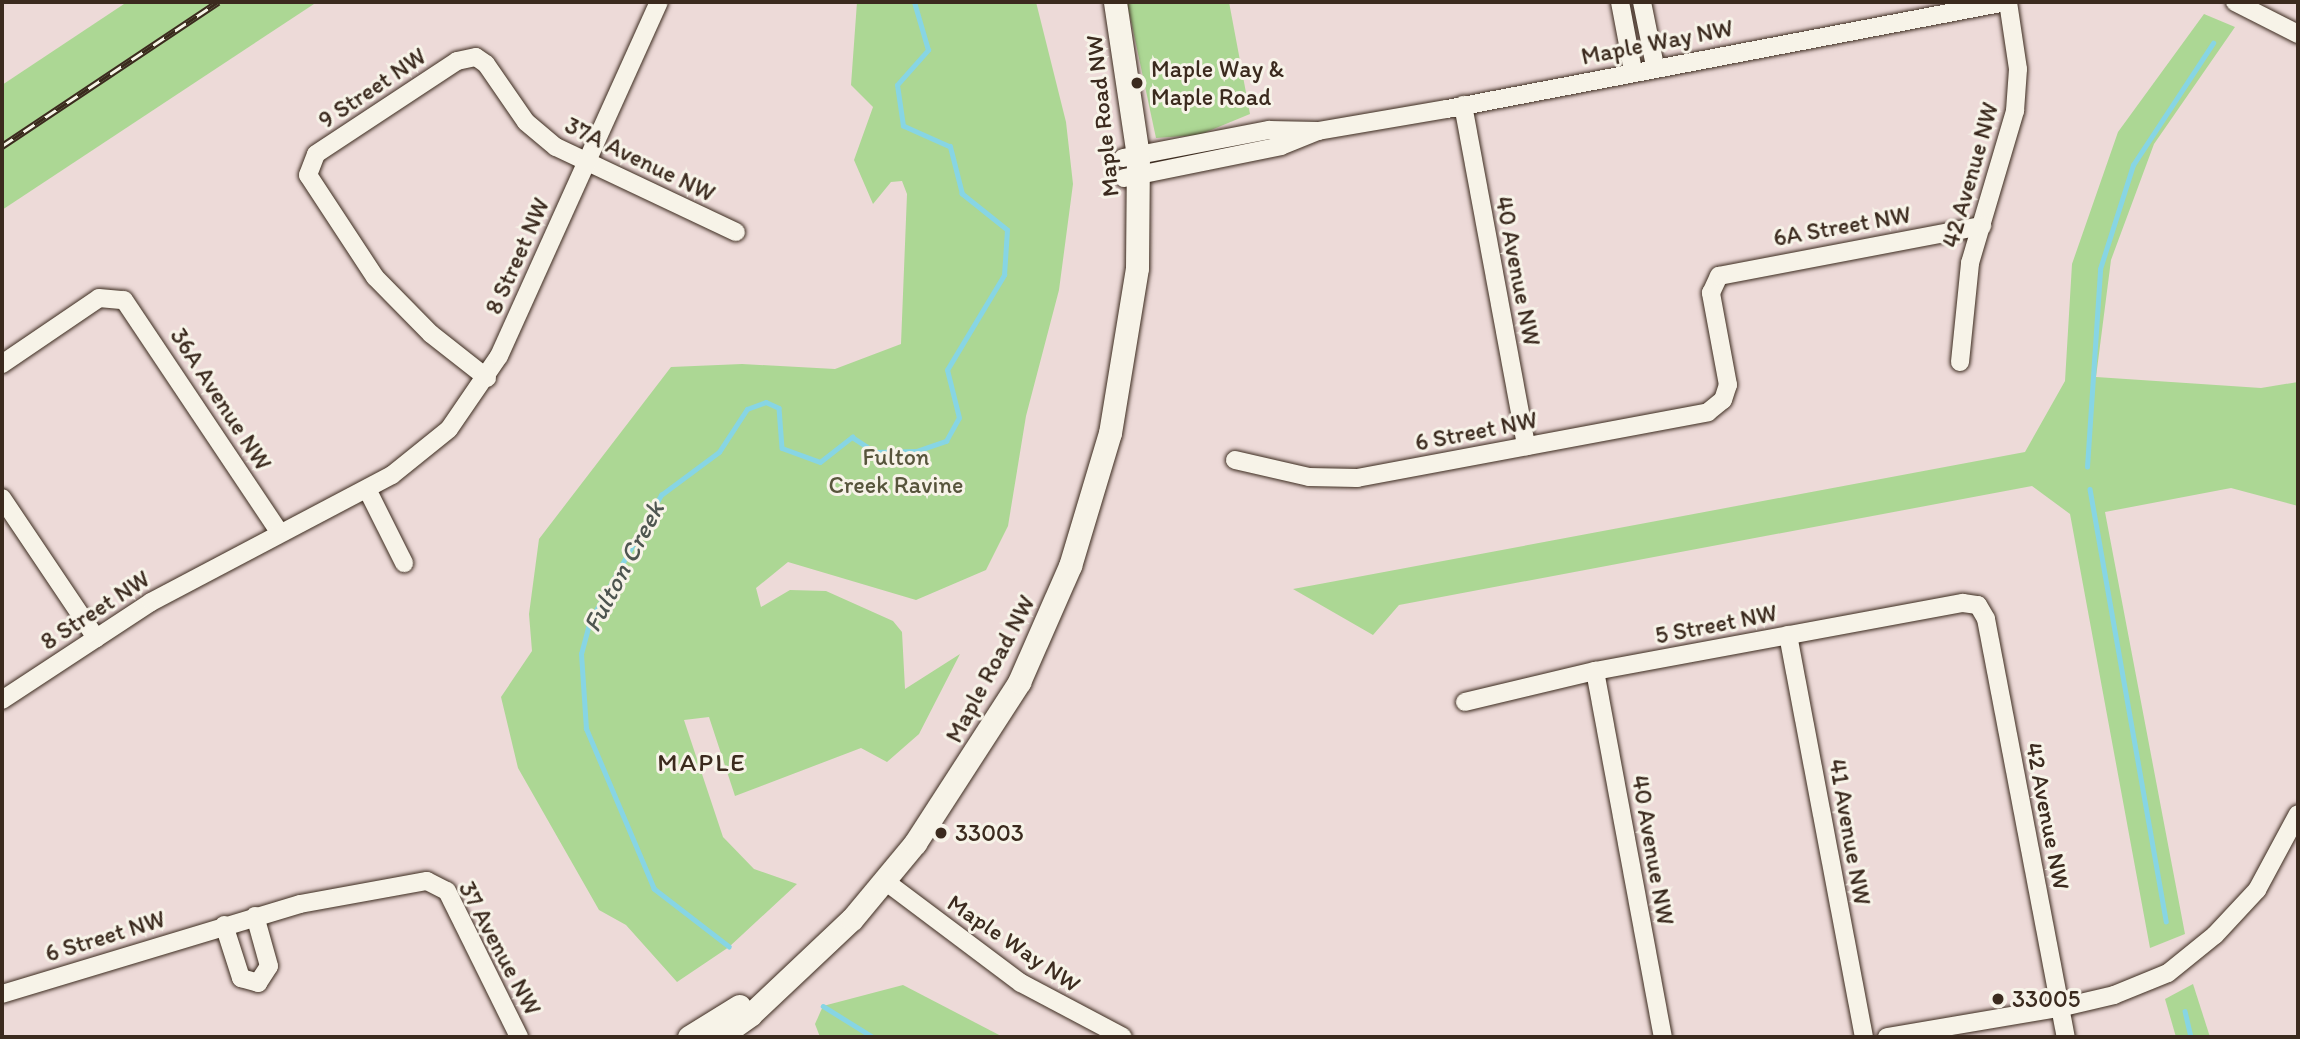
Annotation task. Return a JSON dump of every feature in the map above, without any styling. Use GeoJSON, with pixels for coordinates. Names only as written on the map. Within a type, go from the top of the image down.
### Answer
{"type":"FeatureCollection","features":[{"type":"Feature","properties":{"kind":"street","name":"8 Street NW"},"geometry":{"type":"LineString","coordinates":[[2,700],[151,601],[367,489],[440,438],[487,378],[659,2]]}},
{"type":"Feature","properties":{"kind":"street","name":"Maple Road NW"},"geometry":{"type":"LineString","coordinates":[[1100,2],[1131,166]]}},
{"type":"Feature","properties":{"kind":"street","name":"Maple Road NW"},"geometry":{"type":"LineString","coordinates":[[719,1037],[751,1015],[885,881],[984,743],[1042,634],[1083,530],[1126,351],[1131,166],[1115,2]]}},
{"type":"Feature","properties":{"kind":"street"},"geometry":{"type":"LineString","coordinates":[[1620,2],[1633,71]]}},
{"type":"Feature","properties":{"kind":"street"},"geometry":{"type":"LineString","coordinates":[[1642,2],[1655,66]]}},
{"type":"Feature","properties":{"kind":"street","name":"Maple Way NW"},"geometry":{"type":"LineString","coordinates":[[1131,166],[1292,144],[1318,131],[2007,2]]}},
{"type":"Feature","properties":{"kind":"street","name":"42 Avenue NW"},"geometry":{"type":"LineString","coordinates":[[1960,362],[1968,275],[2011,136],[2018,91],[2007,2]]}},
{"type":"Feature","properties":{"kind":"street"},"geometry":{"type":"LineString","coordinates":[[2235,2],[2273,10],[2298,34]]}},
{"type":"Feature","properties":{"kind":"street","name":"37A Avenue NW"},"geometry":{"type":"LineString","coordinates":[[476,57],[535,131],[585,163],[736,232]]}},
{"type":"Feature","properties":{"kind":"street","name":"9 Street NW"},"geometry":{"type":"LineString","coordinates":[[476,57],[457,61],[321,151],[308,175],[375,277],[431,334],[487,378]]}},
{"type":"Feature","properties":{"kind":"street","name":"40 Avenue NW"},"geometry":{"type":"LineString","coordinates":[[1463,105],[1526,446]]}},
{"type":"Feature","properties":{"kind":"street","name":"6A Street NW"},"geometry":{"type":"LineString","coordinates":[[1723,400],[1728,385],[1712,299],[1715,281],[1731,271],[1982,226]]}},
{"type":"Feature","properties":{"kind":"street","name":"36A Avenue NW"},"geometry":{"type":"LineString","coordinates":[[2,363],[90,303],[116,297],[132,310],[280,533]]}},
{"type":"Feature","properties":{"kind":"street","name":"6 Street NW"},"geometry":{"type":"LineString","coordinates":[[1235,460],[1340,480],[1703,413],[1723,400]]}},
{"type":"Feature","properties":{"kind":"street"},"geometry":{"type":"LineString","coordinates":[[367,489],[404,564]]}},
{"type":"Feature","properties":{"kind":"street"},"geometry":{"type":"LineString","coordinates":[[2,498],[96,638]]}},
{"type":"Feature","properties":{"kind":"street","name":"5 Street NW"},"geometry":{"type":"LineString","coordinates":[[1465,702],[1595,671],[1963,603],[1978,606]]}},
{"type":"Feature","properties":{"kind":"street","name":"42 Avenue NW"},"geometry":{"type":"LineString","coordinates":[[1978,606],[1986,619],[2066,1037]]}},
{"type":"Feature","properties":{"kind":"street","name":"41 Avenue NW"},"geometry":{"type":"LineString","coordinates":[[1788,635],[1864,1037]]}},
{"type":"Feature","properties":{"kind":"street","name":"40 Avenue NW"},"geometry":{"type":"LineString","coordinates":[[1595,671],[1663,1037]]}},
{"type":"Feature","properties":{"kind":"street"},"geometry":{"type":"LineString","coordinates":[[1888,1037],[2059,1008],[2114,995],[2168,973],[2198,950],[2257,890],[2298,814]]}},
{"type":"Feature","properties":{"kind":"street","name":"Maple Way NW"},"geometry":{"type":"LineString","coordinates":[[885,881],[1021,983],[1122,1037]]}},
{"type":"Feature","properties":{"kind":"street","name":"6 Street NW"},"geometry":{"type":"LineString","coordinates":[[2,994],[255,916],[342,895],[436,883]]}},
{"type":"Feature","properties":{"kind":"street","name":"37 Avenue NW"},"geometry":{"type":"LineString","coordinates":[[436,883],[447,891],[519,1037]]}},
{"type":"Feature","properties":{"kind":"street"},"geometry":{"type":"LineString","coordinates":[[224,925],[241,978],[258,983],[269,966],[255,916]]}},
{"type":"Feature","properties":{"kind":"street","name":"Maple Road NW"},"geometry":{"type":"LineString","coordinates":[[689,1037],[806,962]]}},
{"type":"Feature","properties":{"kind":"green space"},"geometry":{"type":"Polygon","coordinates":[[[127,2],[317,2],[2,210],[2,85],[127,2]]]}},
{"type":"Feature","properties":{"kind":"green space","name":"Fulton Creek Ravine"},"geometry":{"type":"Polygon","coordinates":[[[857,2],[1036,2],[1066,122],[1073,184],[1059,290],[1026,416],[1008,526],[986,570],[916,600],[788,562],[756,588],[761,607],[790,590],[826,591],[893,621],[902,632],[905,689],[960,654],[919,734],[887,762],[861,748],[735,796],[709,717],[684,720],[723,837],[754,869],[797,884],[729,947],[677,982],[626,925],[599,910],[518,768],[501,697],[532,651],[529,614],[539,539],[671,367],[742,364],[835,369],[901,344],[907,194],[902,181],[891,182],[873,204],[854,160],[873,107],[851,85],[857,2]]]}},
{"type":"Feature","properties":{"kind":"green space"},"geometry":{"type":"Polygon","coordinates":[[[1127,2],[1229,2],[1250,114],[1199,135],[1156,138],[1127,2]]]}},
{"type":"Feature","properties":{"kind":"green space"},"geometry":{"type":"Polygon","coordinates":[[[2204,14],[2235,27],[2154,144],[2111,260],[2096,377],[2261,388],[2298,382],[2298,506],[2231,488],[2105,512],[2185,934],[2150,948],[2070,514],[2032,486],[1399,605],[1373,635],[1293,589],[2025,452],[2065,381],[2072,264],[2118,132],[2204,14]]]}},
{"type":"Feature","properties":{"kind":"green space"},"geometry":{"type":"Polygon","coordinates":[[[2193,984],[2210,1037],[2176,1037],[2165,999],[2193,984]]]}},
{"type":"Feature","properties":{"kind":"green space"},"geometry":{"type":"Polygon","coordinates":[[[903,985],[1003,1037],[820,1037],[815,1024],[823,1006],[903,985]]]}},
{"type":"Feature","properties":{"kind":"waterway","name":"Fulton Creek"},"geometry":{"type":"LineString","coordinates":[[729,947],[654,889],[586,729],[581,654],[590,621],[661,495],[719,452],[747,409],[766,402],[779,408],[782,448],[820,462],[852,437],[875,452],[917,451],[946,441],[959,418],[947,370],[1004,275],[1007,230],[962,194],[950,147],[903,126],[897,85],[928,50],[914,2]]}},
{"type":"Feature","properties":{"kind":"waterway"},"geometry":{"type":"LineString","coordinates":[[2087,467],[2100,269],[2133,165],[2213,43]]}},
{"type":"Feature","properties":{"kind":"waterway"},"geometry":{"type":"LineString","coordinates":[[2090,489],[2166,921]]}},
{"type":"Feature","properties":{"kind":"waterway","name":"Fulton Creek"},"geometry":{"type":"LineString","coordinates":[[823,1006],[873,1037]]}},
{"type":"Feature","properties":{"kind":"waterway"},"geometry":{"type":"LineString","coordinates":[[2185,1011],[2191,1037]]}},
{"type":"Feature","properties":{"kind":"railway"},"geometry":{"type":"LineString","coordinates":[[2,146],[218,2]]}},
{"type":"Feature","properties":{"kind":"place","name":"Maple Way & Maple Road"},"geometry":{"type":"Point","coordinates":[1137,83]}},
{"type":"Feature","properties":{"kind":"place","name":"33003"},"geometry":{"type":"Point","coordinates":[941,833]}},
{"type":"Feature","properties":{"kind":"place","name":"33005"},"geometry":{"type":"Point","coordinates":[1998,999]}},
{"type":"Feature","properties":{"kind":"district","name":"MAPLE"},"geometry":{"type":"Point","coordinates":[702,763]}}]}
